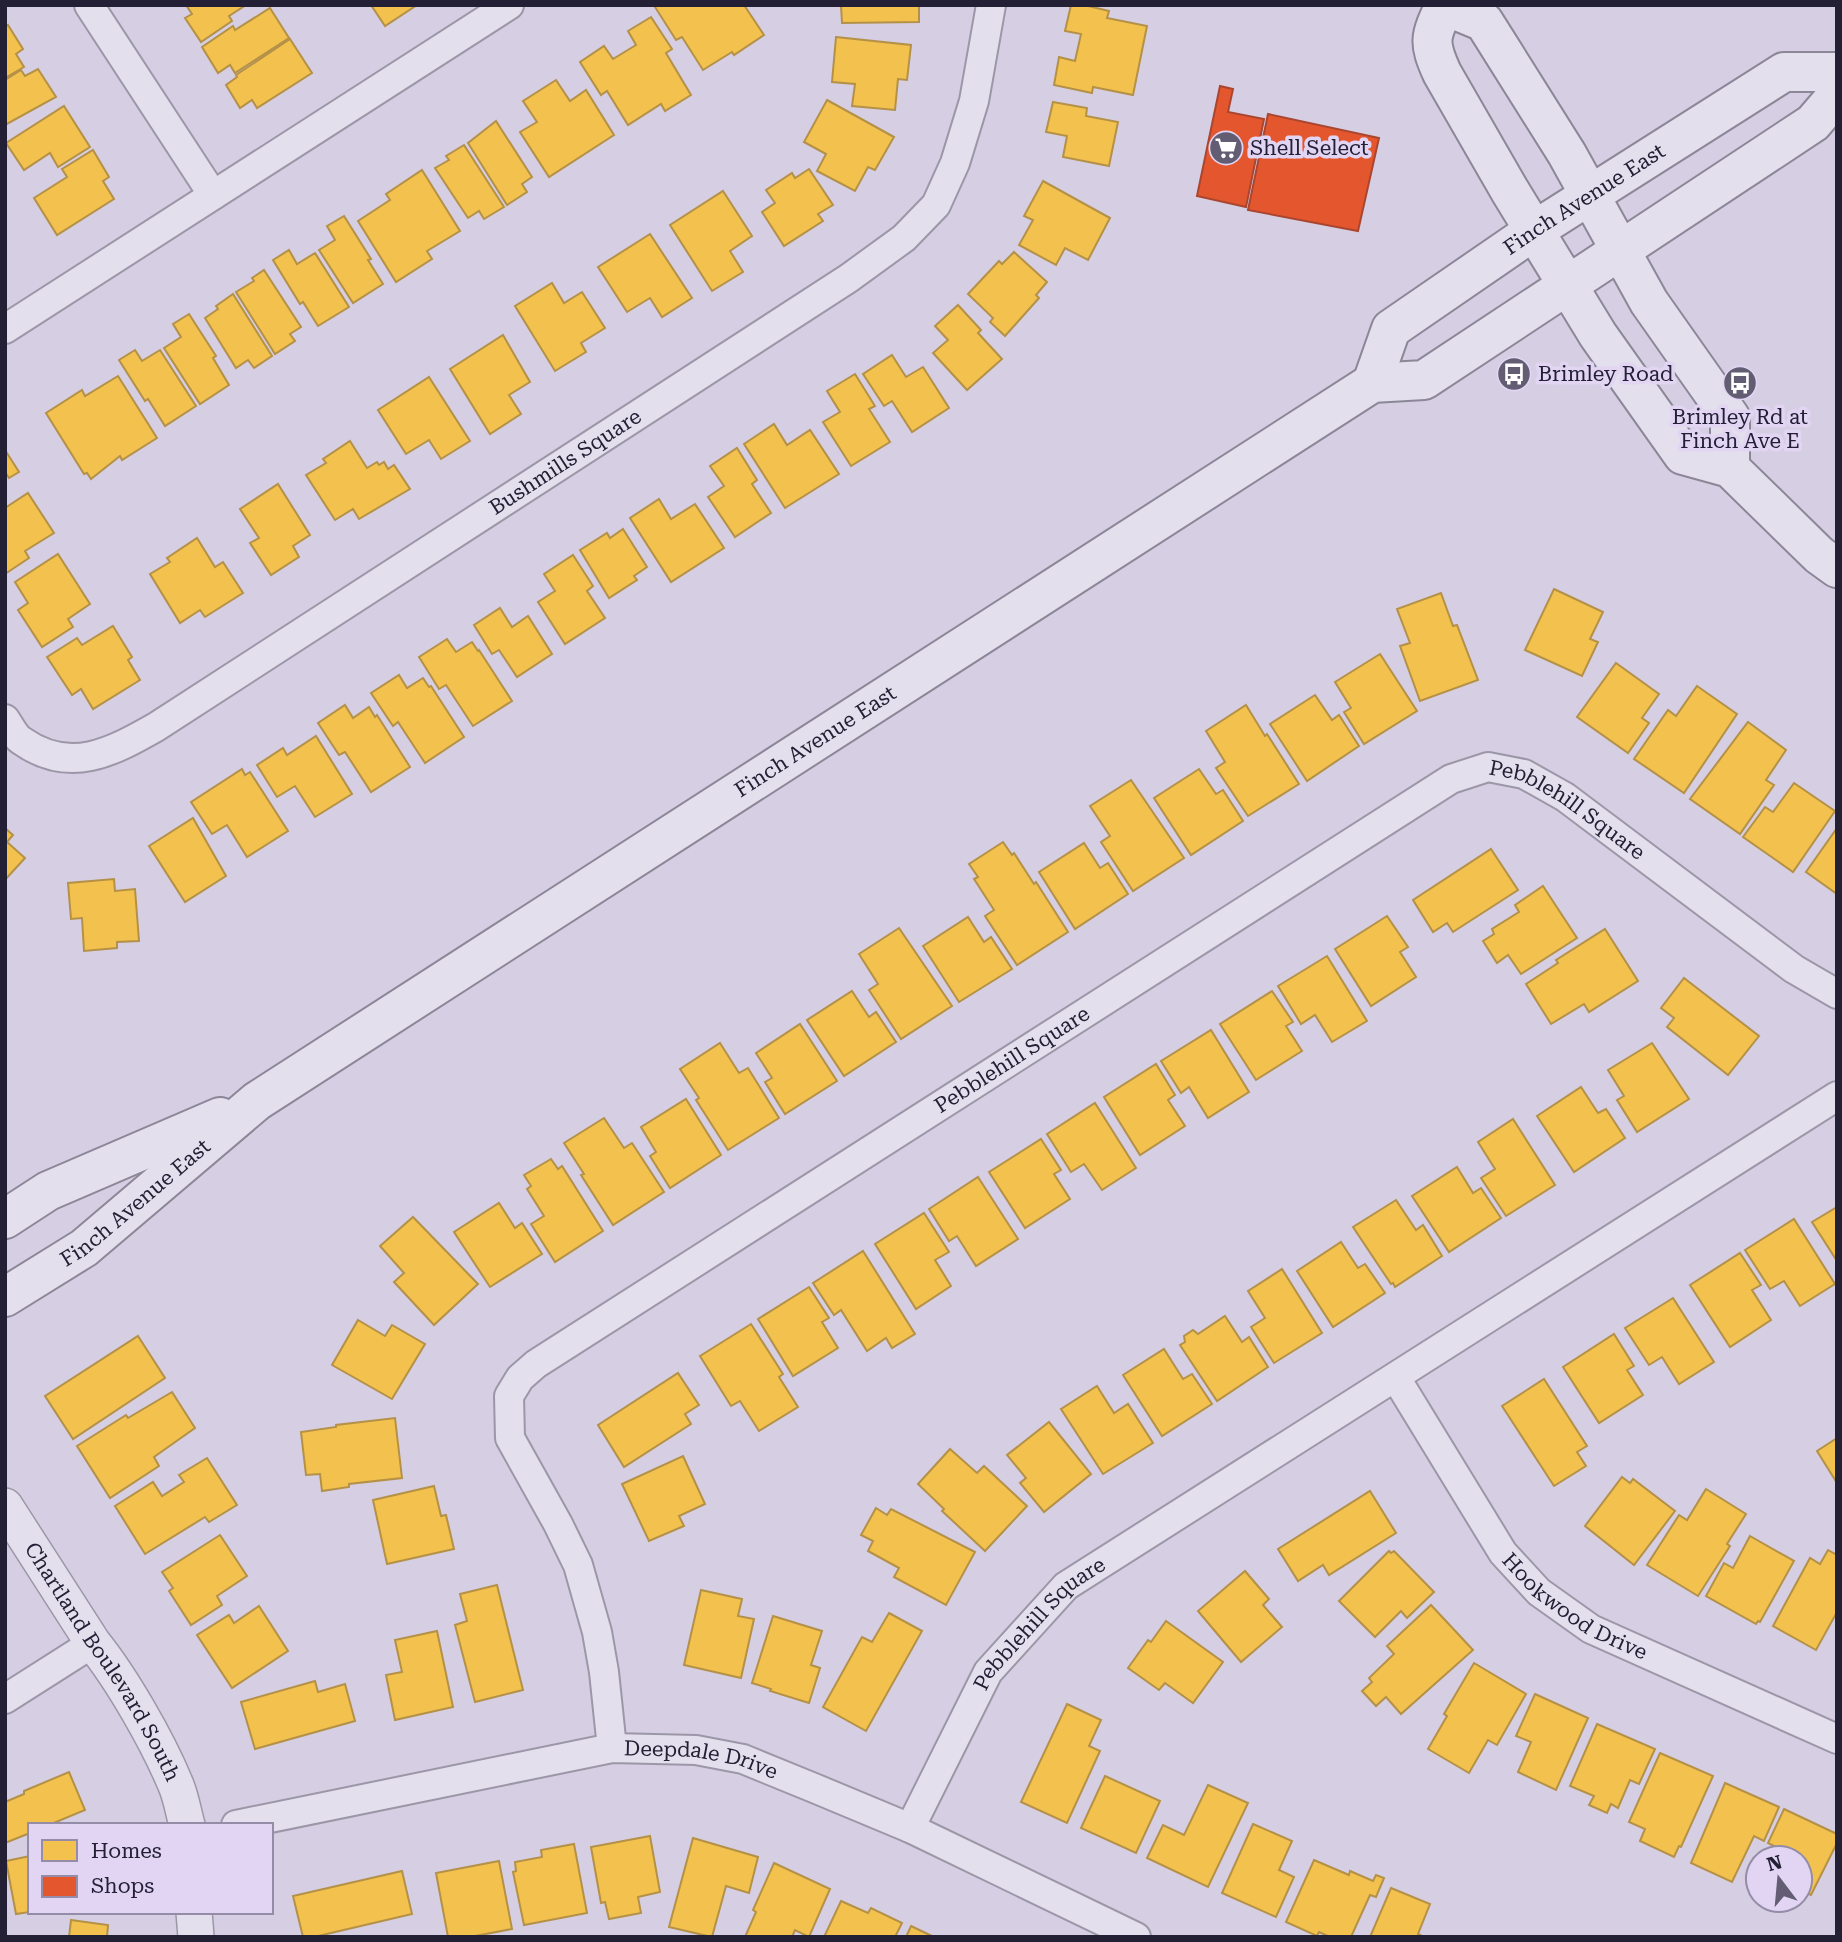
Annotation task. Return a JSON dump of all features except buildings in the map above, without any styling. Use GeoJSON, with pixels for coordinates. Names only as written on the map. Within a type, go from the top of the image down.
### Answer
{"type":"FeatureCollection","features":[{"type":"Feature","properties":{"kind":"main road"},"geometry":{"type":"LineString","coordinates":[[1730,468],[1730,417],[1649,302],[1567,154],[1484,22],[1444,6],[1432,33],[1433,54],[1503,179],[1598,335],[1683,455],[1730,468],[1819,555],[1837,568]]}},
{"type":"Feature","properties":{"kind":"main road","name":"Finch Avenue East"},"geometry":{"type":"LineString","coordinates":[[1372,383],[1391,329],[1535,230],[1784,72],[1837,72]]}},
{"type":"Feature","properties":{"kind":"main road","name":"Finch Avenue East"},"geometry":{"type":"LineString","coordinates":[[5,1297],[84,1248],[257,1101],[1372,383],[1424,380],[1813,123],[1837,94]]}},
{"type":"Feature","properties":{"kind":"main road","name":"Finch Avenue East"},"geometry":{"type":"LineString","coordinates":[[5,1219],[48,1191],[257,1101]]}},
{"type":"Feature","properties":{"kind":"street"},"geometry":{"type":"LineString","coordinates":[[89,5],[213,195]]}},
{"type":"Feature","properties":{"kind":"street"},"geometry":{"type":"LineString","coordinates":[[5,329],[509,5]]}},
{"type":"Feature","properties":{"kind":"street","name":"Bushmills Square"},"geometry":{"type":"LineString","coordinates":[[5,719],[20,740],[48,754],[90,758],[119,748],[168,719],[860,270],[904,238],[936,205],[955,163],[974,101],[991,5]]}},
{"type":"Feature","properties":{"kind":"street","name":"Pebblehill Square"},"geometry":{"type":"LineString","coordinates":[[612,1748],[597,1632],[578,1565],[510,1438],[509,1396],[520,1378],[537,1364],[1451,779],[1488,767],[1524,774],[1555,791],[1794,969],[1837,993]]}},
{"type":"Feature","properties":{"kind":"street","name":"Pebblehill Square"},"geometry":{"type":"LineString","coordinates":[[910,1828],[988,1672],[1066,1586],[1837,1096]]}},
{"type":"Feature","properties":{"kind":"street","name":"Hookwood Drive"},"geometry":{"type":"LineString","coordinates":[[1396,1378],[1503,1553],[1539,1592],[1591,1629],[1837,1739]]}},
{"type":"Feature","properties":{"kind":"street","name":"Chartland Boulevard South"},"geometry":{"type":"LineString","coordinates":[[5,1506],[104,1657],[157,1744],[177,1785],[186,1823]]}},
{"type":"Feature","properties":{"kind":"street"},"geometry":{"type":"LineString","coordinates":[[5,1699],[93,1643]]}},
{"type":"Feature","properties":{"kind":"street","name":"Deepdale Drive"},"geometry":{"type":"LineString","coordinates":[[246,1823],[612,1748],[696,1750],[743,1759],[910,1828],[1136,1937]]}},
{"type":"Feature","properties":{"kind":"street"},"geometry":{"type":"LineString","coordinates":[[194,1914],[196,1937]]}},
{"type":"Feature","properties":{"kind":"place","name":"Shell Select"},"geometry":{"type":"Point","coordinates":[1226,148]}},
{"type":"Feature","properties":{"kind":"place","name":"Brimley Road"},"geometry":{"type":"Point","coordinates":[1514,374]}},
{"type":"Feature","properties":{"kind":"place","name":"Brimley Rd at Finch Ave E"},"geometry":{"type":"Point","coordinates":[1740,383]}}]}
